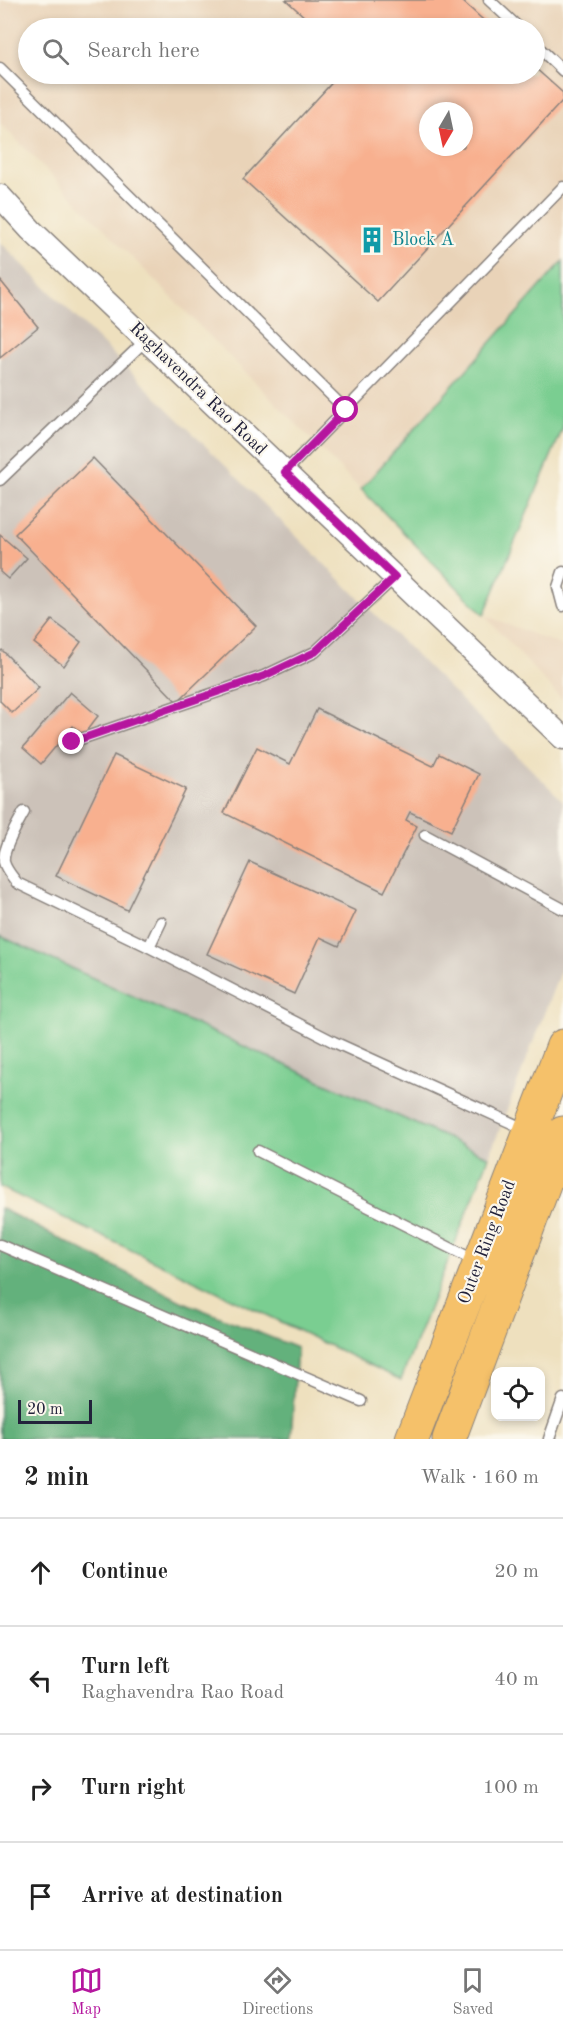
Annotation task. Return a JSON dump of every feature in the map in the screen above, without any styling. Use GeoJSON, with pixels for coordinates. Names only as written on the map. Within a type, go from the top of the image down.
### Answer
{"type":"FeatureCollection","features":[{"type":"Feature","properties":{"kind":"highway","name":"Outer Ring Road"},"geometry":{"type":"LineString","coordinates":[[412,1439],[563,1046]]}},
{"type":"Feature","properties":{"kind":"highway","name":"Outer Ring Road"},"geometry":{"type":"LineString","coordinates":[[449,1439],[563,1133]]}},
{"type":"Feature","properties":{"kind":"street","name":"Raghavendra Rao Road"},"geometry":{"type":"LineString","coordinates":[[0,196],[5,216],[31,230],[563,738]]}},
{"type":"Feature","properties":{"kind":"lane"},"geometry":{"type":"LineString","coordinates":[[489,0],[508,18]]}},
{"type":"Feature","properties":{"kind":"lane"},"geometry":{"type":"LineString","coordinates":[[545,54],[563,71]]}},
{"type":"Feature","properties":{"kind":"lane"},"geometry":{"type":"LineString","coordinates":[[0,68],[346,410]]}},
{"type":"Feature","properties":{"kind":"lane"},"geometry":{"type":"LineString","coordinates":[[285,472],[563,187]]}},
{"type":"Feature","properties":{"kind":"lane"},"geometry":{"type":"LineString","coordinates":[[0,480],[146,340]]}},
{"type":"Feature","properties":{"kind":"lane"},"geometry":{"type":"LineString","coordinates":[[563,572],[558,587],[563,606]]}},
{"type":"Feature","properties":{"kind":"lane"},"geometry":{"type":"LineString","coordinates":[[72,742],[264,676],[315,652],[395,577]]}},
{"type":"Feature","properties":{"kind":"lane"},"geometry":{"type":"LineString","coordinates":[[24,812],[6,848],[3,860],[9,873],[17,882],[334,1042],[530,1131]]}},
{"type":"Feature","properties":{"kind":"lane"},"geometry":{"type":"LineString","coordinates":[[425,836],[563,909]]}},
{"type":"Feature","properties":{"kind":"lane"},"geometry":{"type":"LineString","coordinates":[[149,947],[161,922]]}},
{"type":"Feature","properties":{"kind":"lane"},"geometry":{"type":"LineString","coordinates":[[258,1151],[479,1263]]}},
{"type":"Feature","properties":{"kind":"lane"},"geometry":{"type":"LineString","coordinates":[[0,1245],[361,1401]]}},
{"type":"Feature","properties":{"kind":"lane"},"geometry":{"type":"LineString","coordinates":[[549,1439],[563,1399]]}},
{"type":"Feature","properties":{"kind":"shaded area"},"geometry":{"type":"Polygon","coordinates":[[[0,0],[563,0],[563,428],[484,615],[0,123],[0,0]]]}},
{"type":"Feature","properties":{"kind":"shaded area"},"geometry":{"type":"Polygon","coordinates":[[[0,242],[563,801],[563,964],[489,1157],[0,936],[0,242]]]}},
{"type":"Feature","properties":{"kind":"shaded area"},"geometry":{"type":"Polygon","coordinates":[[[484,615],[563,646],[563,701],[484,615]]]}},
{"type":"Feature","properties":{"kind":"green space"},"geometry":{"type":"Polygon","coordinates":[[[563,261],[563,428],[484,615],[361,489],[563,261]]]}},
{"type":"Feature","properties":{"kind":"green space"},"geometry":{"type":"Polygon","coordinates":[[[0,936],[489,1157],[401,1380],[0,1187],[0,936]]]}},
{"type":"Feature","properties":{"kind":"green space"},"geometry":{"type":"Polygon","coordinates":[[[0,1208],[181,1301],[297,1348],[291,1439],[0,1439],[0,1208]]]}},
{"type":"Feature","properties":{"kind":"building"},"geometry":{"type":"Polygon","coordinates":[[[286,0],[461,0],[481,18],[306,18],[286,0]]]}},
{"type":"Feature","properties":{"kind":"building","name":"Block A"},"geometry":{"type":"Polygon","coordinates":[[[545,77],[563,93],[563,100],[378,302],[243,179],[331,84],[545,84],[545,77]]]}},
{"type":"Feature","properties":{"kind":"building"},"geometry":{"type":"Polygon","coordinates":[[[0,280],[38,327],[0,358],[0,280]]]}},
{"type":"Feature","properties":{"kind":"building"},"geometry":{"type":"Polygon","coordinates":[[[93,458],[256,626],[177,702],[15,534],[93,458]]]}},
{"type":"Feature","properties":{"kind":"building"},"geometry":{"type":"Polygon","coordinates":[[[0,535],[27,558],[8,579],[0,572],[0,535]]]}},
{"type":"Feature","properties":{"kind":"building"},"geometry":{"type":"Polygon","coordinates":[[[52,620],[81,642],[64,666],[34,643],[52,620]]]}},
{"type":"Feature","properties":{"kind":"building"},"geometry":{"type":"Polygon","coordinates":[[[2,650],[39,688],[12,713],[0,701],[0,652],[2,650]]]}},
{"type":"Feature","properties":{"kind":"building"},"geometry":{"type":"Polygon","coordinates":[[[70,692],[98,716],[83,735],[73,726],[41,764],[23,748],[70,692]]]}},
{"type":"Feature","properties":{"kind":"building"},"geometry":{"type":"Polygon","coordinates":[[[317,709],[433,766],[439,754],[479,774],[451,831],[410,812],[406,820],[417,826],[384,892],[224,813],[257,747],[290,764],[317,709]]]}},
{"type":"Feature","properties":{"kind":"building"},"geometry":{"type":"Polygon","coordinates":[[[114,755],[186,789],[127,910],[56,876],[114,755]]]}},
{"type":"Feature","properties":{"kind":"building"},"geometry":{"type":"Polygon","coordinates":[[[250,862],[356,911],[339,946],[320,937],[294,994],[207,954],[250,862]]]}},
{"type":"Feature","properties":{"kind":"place","name":"Block A"},"geometry":{"type":"Point","coordinates":[372,240]}},
{"type":"Feature","properties":{"kind":"route"},"geometry":{"type":"LineString","coordinates":[[72,742],[264,676],[315,652],[395,577],[285,472],[346,410]]}}]}
